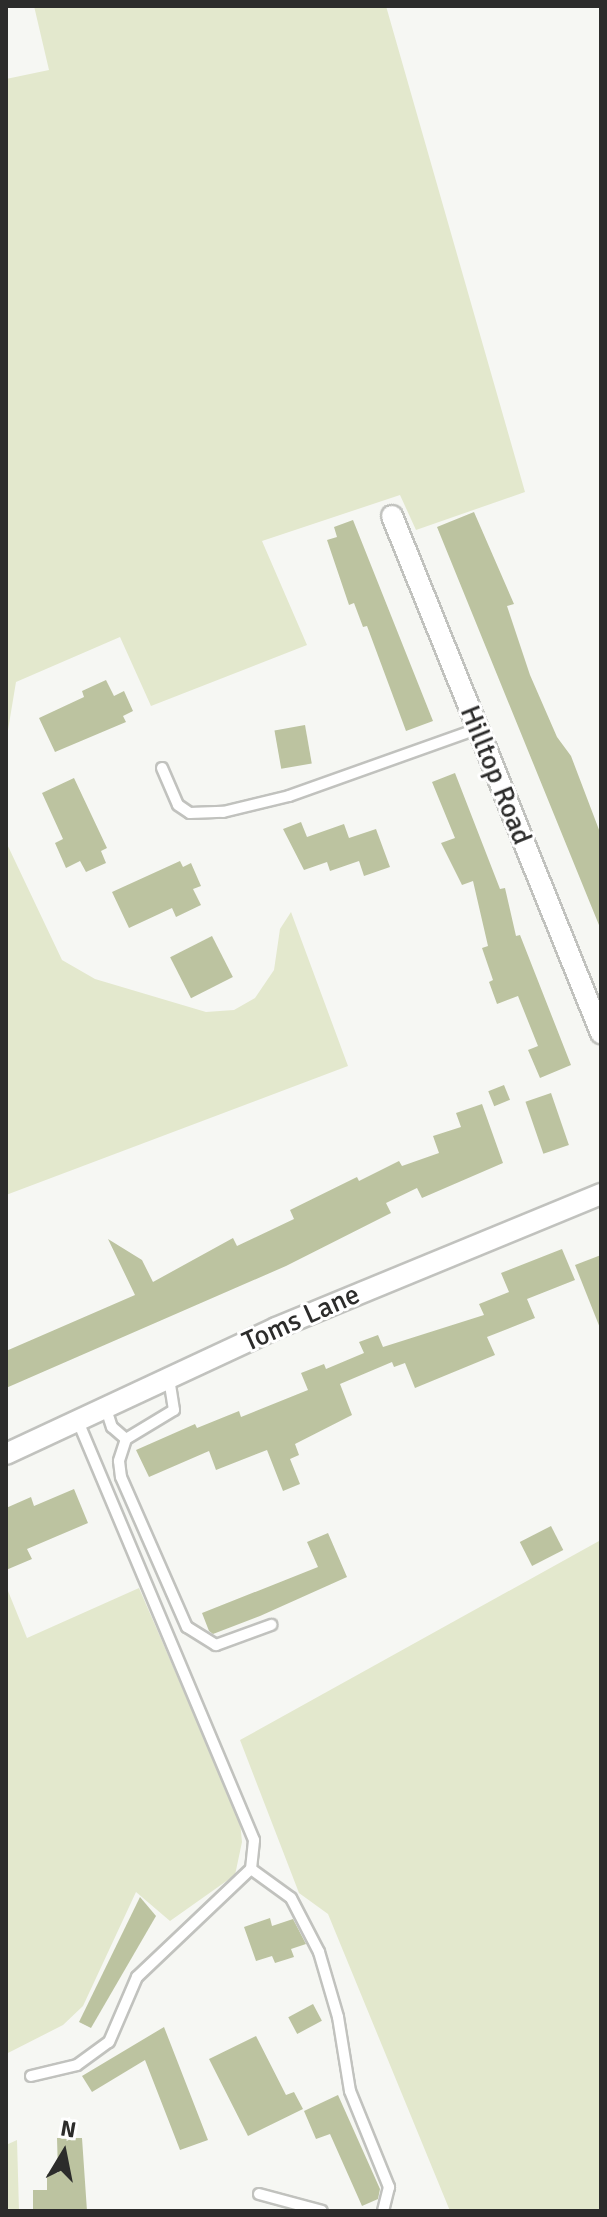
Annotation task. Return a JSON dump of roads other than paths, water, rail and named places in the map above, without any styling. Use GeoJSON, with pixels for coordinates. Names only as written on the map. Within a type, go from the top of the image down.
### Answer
{"type":"FeatureCollection","features":[{"type":"Feature","properties":{"kind":"street","name":"Hilltop Road"},"geometry":{"type":"LineString","coordinates":[[392,516],[601,1033]]}},
{"type":"Feature","properties":{"kind":"street","name":"Toms Lane"},"geometry":{"type":"LineString","coordinates":[[6,1454],[290,1322],[601,1194]]}},
{"type":"Feature","properties":{"kind":"lane"},"geometry":{"type":"LineString","coordinates":[[162,768],[178,805],[190,813],[223,812],[289,796],[477,729]]}},
{"type":"Feature","properties":{"kind":"lane"},"geometry":{"type":"LineString","coordinates":[[169,1379],[174,1410],[126,1439],[119,1461],[121,1477],[187,1627],[216,1645],[271,1625]]}},
{"type":"Feature","properties":{"kind":"lane"},"geometry":{"type":"LineString","coordinates":[[106,1409],[112,1427],[126,1439]]}},
{"type":"Feature","properties":{"kind":"lane"},"geometry":{"type":"LineString","coordinates":[[31,2076],[77,2065],[109,2042],[137,1977],[251,1869],[254,1840],[78,1422]]}},
{"type":"Feature","properties":{"kind":"lane"},"geometry":{"type":"LineString","coordinates":[[251,1869],[291,1898],[319,1952],[338,2017],[350,2091],[389,2187],[383,2211]]}},
{"type":"Feature","properties":{"kind":"lane"},"geometry":{"type":"LineString","coordinates":[[259,2194],[322,2211]]}}]}
